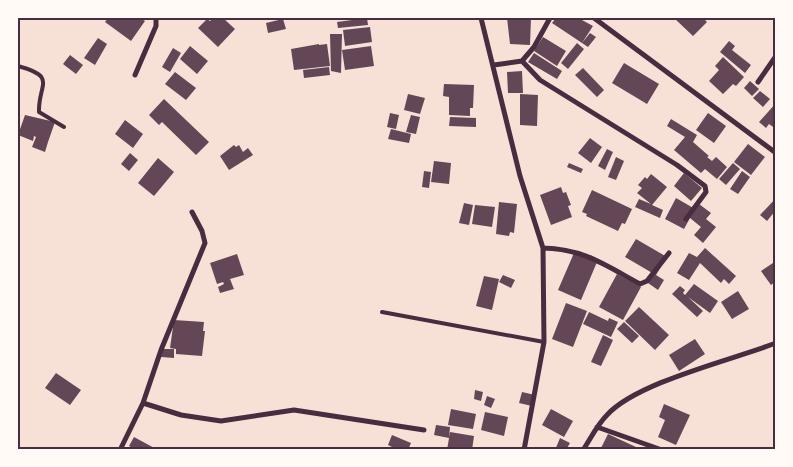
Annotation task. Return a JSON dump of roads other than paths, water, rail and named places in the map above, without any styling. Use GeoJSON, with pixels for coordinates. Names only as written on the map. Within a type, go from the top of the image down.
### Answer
{"type":"FeatureCollection","features":[{"type":"Feature","properties":{"kind":"street"},"geometry":{"type":"LineString","coordinates":[[136,75],[156,26],[156,18]]}},
{"type":"Feature","properties":{"kind":"street"},"geometry":{"type":"LineString","coordinates":[[481,18],[494,64],[520,176],[543,248],[544,342],[524,450]]}},
{"type":"Feature","properties":{"kind":"street"},"geometry":{"type":"LineString","coordinates":[[494,64],[522,61],[534,47],[550,18]]}},
{"type":"Feature","properties":{"kind":"street"},"geometry":{"type":"LineString","coordinates":[[594,18],[776,153]]}},
{"type":"Feature","properties":{"kind":"street"},"geometry":{"type":"LineString","coordinates":[[758,82],[776,56]]}},
{"type":"Feature","properties":{"kind":"street"},"geometry":{"type":"LineString","coordinates":[[522,61],[540,80],[677,165],[705,186],[706,192],[686,219]]}},
{"type":"Feature","properties":{"kind":"street"},"geometry":{"type":"LineString","coordinates":[[120,450],[144,403],[161,350],[205,243],[202,231],[192,212]]}},
{"type":"Feature","properties":{"kind":"street"},"geometry":{"type":"LineString","coordinates":[[543,248],[566,248],[590,256],[640,284],[647,281],[669,253]]}},
{"type":"Feature","properties":{"kind":"street"},"geometry":{"type":"LineString","coordinates":[[583,450],[597,427],[619,404],[656,386],[776,343]]}},
{"type":"Feature","properties":{"kind":"street"},"geometry":{"type":"LineString","coordinates":[[144,403],[180,415],[221,421],[294,410],[424,430]]}},
{"type":"Feature","properties":{"kind":"street"},"geometry":{"type":"LineString","coordinates":[[597,427],[662,450]]}},
{"type":"Feature","properties":{"kind":"lane"},"geometry":{"type":"LineString","coordinates":[[18,66],[33,70],[40,75],[45,85],[39,112],[64,127]]}},
{"type":"Feature","properties":{"kind":"lane"},"geometry":{"type":"LineString","coordinates":[[382,312],[544,342]]}}]}
